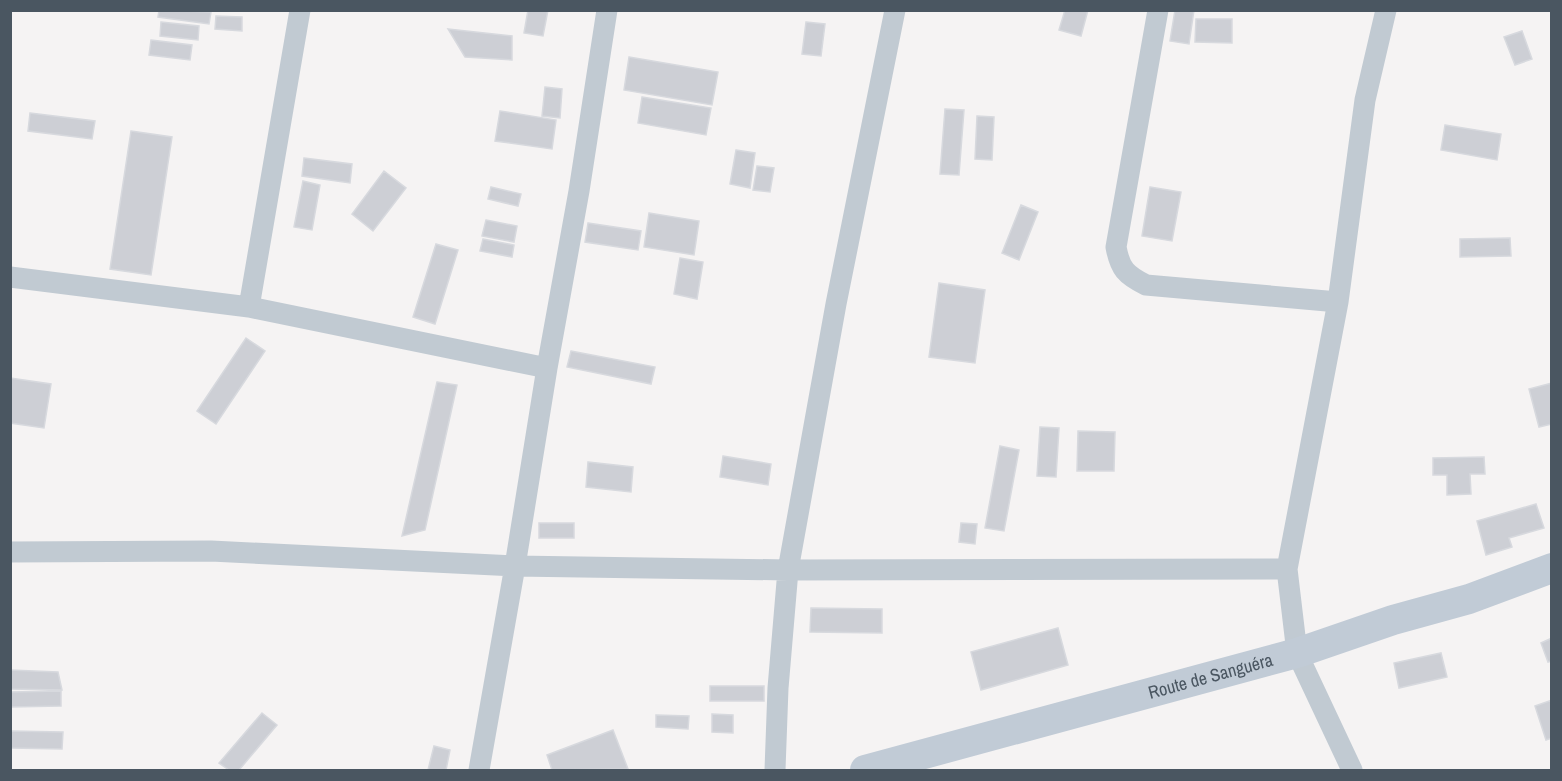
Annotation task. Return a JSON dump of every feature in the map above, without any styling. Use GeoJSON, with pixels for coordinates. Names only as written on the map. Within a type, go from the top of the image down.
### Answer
{"type":"FeatureCollection","features":[{"type":"Feature","properties":{"kind":"street"},"geometry":{"type":"LineString","coordinates":[[249,307],[300,10]]}},
{"type":"Feature","properties":{"kind":"street"},"geometry":{"type":"LineString","coordinates":[[479,771],[579,191],[607,10]]}},
{"type":"Feature","properties":{"kind":"street"},"geometry":{"type":"LineString","coordinates":[[775,771],[778,688],[788,570],[836,304],[895,10]]}},
{"type":"Feature","properties":{"kind":"street"},"geometry":{"type":"LineString","coordinates":[[1158,10],[1116,247],[1119,261],[1129,277],[1146,285],[1338,302]]}},
{"type":"Feature","properties":{"kind":"street"},"geometry":{"type":"LineString","coordinates":[[1352,771],[1297,653],[1287,569],[1338,302],[1365,100],[1386,10]]}},
{"type":"Feature","properties":{"kind":"street"},"geometry":{"type":"LineString","coordinates":[[10,277],[249,307],[547,368]]}},
{"type":"Feature","properties":{"kind":"street"},"geometry":{"type":"LineString","coordinates":[[10,552],[211,551],[515,566],[788,570],[1287,569]]}},
{"type":"Feature","properties":{"kind":"street","name":"Route de Sanguéra"},"geometry":{"type":"LineString","coordinates":[[865,771],[1297,653],[1393,620],[1469,599],[1551,568]]}},
{"type":"Feature","properties":{"kind":"building"},"geometry":{"type":"Polygon","coordinates":[[[159,10],[211,12],[209,24],[158,17],[159,10]]]}},
{"type":"Feature","properties":{"kind":"building"},"geometry":{"type":"Polygon","coordinates":[[[528,10],[548,10],[543,36],[524,33],[528,10]]]}},
{"type":"Feature","properties":{"kind":"building"},"geometry":{"type":"Polygon","coordinates":[[[1065,10],[1088,10],[1081,36],[1059,30],[1065,10]]]}},
{"type":"Feature","properties":{"kind":"building"},"geometry":{"type":"Polygon","coordinates":[[[1175,10],[1194,10],[1189,44],[1170,41],[1175,10]]]}},
{"type":"Feature","properties":{"kind":"building"},"geometry":{"type":"Polygon","coordinates":[[[216,16],[242,17],[242,31],[215,29],[216,16]]]}},
{"type":"Feature","properties":{"kind":"building"},"geometry":{"type":"Polygon","coordinates":[[[1196,19],[1232,19],[1232,43],[1195,42],[1196,19]]]}},
{"type":"Feature","properties":{"kind":"building"},"geometry":{"type":"Polygon","coordinates":[[[161,22],[199,26],[198,40],[160,36],[161,22]]]}},
{"type":"Feature","properties":{"kind":"building"},"geometry":{"type":"Polygon","coordinates":[[[806,22],[825,24],[821,56],[802,54],[806,22]]]}},
{"type":"Feature","properties":{"kind":"building"},"geometry":{"type":"Polygon","coordinates":[[[448,29],[512,36],[512,60],[465,57],[448,29]]]}},
{"type":"Feature","properties":{"kind":"building"},"geometry":{"type":"Polygon","coordinates":[[[1522,31],[1532,59],[1515,65],[1504,37],[1522,31]]]}},
{"type":"Feature","properties":{"kind":"building"},"geometry":{"type":"Polygon","coordinates":[[[151,40],[192,45],[190,60],[149,55],[151,40]]]}},
{"type":"Feature","properties":{"kind":"building"},"geometry":{"type":"Polygon","coordinates":[[[629,57],[718,72],[712,105],[624,90],[629,57]]]}},
{"type":"Feature","properties":{"kind":"building"},"geometry":{"type":"Polygon","coordinates":[[[545,87],[562,89],[560,118],[542,116],[545,87]]]}},
{"type":"Feature","properties":{"kind":"building"},"geometry":{"type":"Polygon","coordinates":[[[642,97],[711,108],[706,135],[638,123],[642,97]]]}},
{"type":"Feature","properties":{"kind":"building"},"geometry":{"type":"Polygon","coordinates":[[[945,109],[964,110],[959,175],[940,174],[945,109]]]}},
{"type":"Feature","properties":{"kind":"building"},"geometry":{"type":"Polygon","coordinates":[[[500,111],[556,120],[552,149],[495,141],[500,111]]]}},
{"type":"Feature","properties":{"kind":"building"},"geometry":{"type":"Polygon","coordinates":[[[30,113],[95,121],[92,139],[28,131],[30,113]]]}},
{"type":"Feature","properties":{"kind":"building"},"geometry":{"type":"Polygon","coordinates":[[[977,116],[994,117],[992,160],[975,159],[977,116]]]}},
{"type":"Feature","properties":{"kind":"building"},"geometry":{"type":"Polygon","coordinates":[[[1445,125],[1501,134],[1497,160],[1441,150],[1445,125]]]}},
{"type":"Feature","properties":{"kind":"building"},"geometry":{"type":"Polygon","coordinates":[[[131,131],[172,137],[151,275],[110,269],[131,131]]]}},
{"type":"Feature","properties":{"kind":"building"},"geometry":{"type":"Polygon","coordinates":[[[736,150],[755,153],[750,188],[730,184],[736,150]]]}},
{"type":"Feature","properties":{"kind":"building"},"geometry":{"type":"Polygon","coordinates":[[[304,158],[352,164],[350,183],[302,176],[304,158]]]}},
{"type":"Feature","properties":{"kind":"building"},"geometry":{"type":"Polygon","coordinates":[[[757,166],[774,168],[770,192],[753,190],[757,166]]]}},
{"type":"Feature","properties":{"kind":"building"},"geometry":{"type":"Polygon","coordinates":[[[384,171],[406,188],[373,231],[352,214],[384,171]]]}},
{"type":"Feature","properties":{"kind":"building"},"geometry":{"type":"Polygon","coordinates":[[[303,181],[320,185],[312,230],[294,227],[303,181]]]}},
{"type":"Feature","properties":{"kind":"building"},"geometry":{"type":"Polygon","coordinates":[[[491,187],[521,194],[518,206],[488,199],[491,187]]]}},
{"type":"Feature","properties":{"kind":"building"},"geometry":{"type":"Polygon","coordinates":[[[1150,187],[1181,192],[1172,241],[1142,236],[1150,187]]]}},
{"type":"Feature","properties":{"kind":"building"},"geometry":{"type":"Polygon","coordinates":[[[1021,205],[1038,212],[1019,260],[1002,253],[1021,205]]]}},
{"type":"Feature","properties":{"kind":"building"},"geometry":{"type":"Polygon","coordinates":[[[649,213],[699,221],[694,255],[644,247],[649,213]]]}},
{"type":"Feature","properties":{"kind":"building"},"geometry":{"type":"Polygon","coordinates":[[[486,220],[517,226],[514,242],[482,236],[486,220]]]}},
{"type":"Feature","properties":{"kind":"building"},"geometry":{"type":"Polygon","coordinates":[[[588,223],[641,231],[638,250],[585,242],[588,223]]]}},
{"type":"Feature","properties":{"kind":"building"},"geometry":{"type":"Polygon","coordinates":[[[1510,238],[1511,256],[1460,257],[1460,239],[1510,238]]]}},
{"type":"Feature","properties":{"kind":"building"},"geometry":{"type":"Polygon","coordinates":[[[483,239],[514,245],[512,257],[480,251],[483,239]]]}},
{"type":"Feature","properties":{"kind":"building"},"geometry":{"type":"Polygon","coordinates":[[[436,244],[458,250],[435,324],[413,317],[436,244]]]}},
{"type":"Feature","properties":{"kind":"building"},"geometry":{"type":"Polygon","coordinates":[[[680,258],[703,262],[697,299],[674,294],[680,258]]]}},
{"type":"Feature","properties":{"kind":"building"},"geometry":{"type":"Polygon","coordinates":[[[939,283],[985,290],[975,363],[929,357],[939,283]]]}},
{"type":"Feature","properties":{"kind":"building"},"geometry":{"type":"Polygon","coordinates":[[[246,338],[265,351],[216,424],[197,411],[246,338]]]}},
{"type":"Feature","properties":{"kind":"building"},"geometry":{"type":"Polygon","coordinates":[[[571,351],[655,367],[651,384],[567,367],[571,351]]]}},
{"type":"Feature","properties":{"kind":"building"},"geometry":{"type":"Polygon","coordinates":[[[10,378],[51,384],[44,428],[10,423],[10,378]]]}},
{"type":"Feature","properties":{"kind":"building"},"geometry":{"type":"Polygon","coordinates":[[[437,382],[457,385],[425,530],[402,536],[437,382]]]}},
{"type":"Feature","properties":{"kind":"building"},"geometry":{"type":"Polygon","coordinates":[[[1552,383],[1552,424],[1539,427],[1529,389],[1552,383]]]}},
{"type":"Feature","properties":{"kind":"building"},"geometry":{"type":"Polygon","coordinates":[[[1040,427],[1059,428],[1056,477],[1037,476],[1040,427]]]}},
{"type":"Feature","properties":{"kind":"building"},"geometry":{"type":"Polygon","coordinates":[[[1078,431],[1115,432],[1114,471],[1077,471],[1078,431]]]}},
{"type":"Feature","properties":{"kind":"building"},"geometry":{"type":"Polygon","coordinates":[[[1000,446],[1019,450],[1004,531],[985,528],[1000,446]]]}},
{"type":"Feature","properties":{"kind":"building"},"geometry":{"type":"Polygon","coordinates":[[[723,456],[771,464],[768,485],[720,477],[723,456]]]}},
{"type":"Feature","properties":{"kind":"building"},"geometry":{"type":"Polygon","coordinates":[[[1484,457],[1485,474],[1470,474],[1471,494],[1447,495],[1447,475],[1433,475],[1433,458],[1484,457]]]}},
{"type":"Feature","properties":{"kind":"building"},"geometry":{"type":"Polygon","coordinates":[[[588,462],[633,467],[631,492],[586,487],[588,462]]]}},
{"type":"Feature","properties":{"kind":"building"},"geometry":{"type":"Polygon","coordinates":[[[1536,504],[1544,528],[1509,538],[1512,547],[1486,555],[1477,521],[1536,504]]]}},
{"type":"Feature","properties":{"kind":"building"},"geometry":{"type":"Polygon","coordinates":[[[539,523],[574,523],[574,538],[539,538],[539,523]]]}},
{"type":"Feature","properties":{"kind":"building"},"geometry":{"type":"Polygon","coordinates":[[[961,523],[977,524],[975,544],[959,542],[961,523]]]}},
{"type":"Feature","properties":{"kind":"building"},"geometry":{"type":"Polygon","coordinates":[[[811,608],[882,609],[882,633],[810,632],[811,608]]]}},
{"type":"Feature","properties":{"kind":"building"},"geometry":{"type":"Polygon","coordinates":[[[1058,628],[1068,665],[981,690],[971,652],[1058,628]]]}},
{"type":"Feature","properties":{"kind":"building"},"geometry":{"type":"Polygon","coordinates":[[[1552,638],[1552,661],[1548,662],[1541,643],[1552,638]]]}},
{"type":"Feature","properties":{"kind":"building"},"geometry":{"type":"Polygon","coordinates":[[[1441,653],[1447,677],[1399,688],[1394,663],[1441,653]]]}},
{"type":"Feature","properties":{"kind":"building"},"geometry":{"type":"Polygon","coordinates":[[[10,670],[58,672],[62,690],[10,689],[10,670]]]}},
{"type":"Feature","properties":{"kind":"building"},"geometry":{"type":"Polygon","coordinates":[[[710,686],[764,686],[764,701],[710,701],[710,686]]]}},
{"type":"Feature","properties":{"kind":"building"},"geometry":{"type":"Polygon","coordinates":[[[61,691],[61,706],[10,707],[10,692],[61,691]]]}},
{"type":"Feature","properties":{"kind":"building"},"geometry":{"type":"Polygon","coordinates":[[[1552,700],[1552,738],[1546,740],[1535,706],[1552,700]]]}},
{"type":"Feature","properties":{"kind":"building"},"geometry":{"type":"Polygon","coordinates":[[[262,713],[277,725],[239,770],[229,770],[219,763],[262,713]]]}},
{"type":"Feature","properties":{"kind":"building"},"geometry":{"type":"Polygon","coordinates":[[[712,714],[733,715],[733,733],[712,732],[712,714]]]}},
{"type":"Feature","properties":{"kind":"building"},"geometry":{"type":"Polygon","coordinates":[[[656,715],[689,716],[688,729],[656,727],[656,715]]]}},
{"type":"Feature","properties":{"kind":"building"},"geometry":{"type":"Polygon","coordinates":[[[613,730],[628,769],[552,770],[547,755],[613,730]]]}},
{"type":"Feature","properties":{"kind":"building"},"geometry":{"type":"Polygon","coordinates":[[[10,731],[63,732],[62,749],[10,748],[10,731]]]}},
{"type":"Feature","properties":{"kind":"building"},"geometry":{"type":"Polygon","coordinates":[[[434,746],[450,750],[446,770],[428,770],[434,746]]]}}]}
